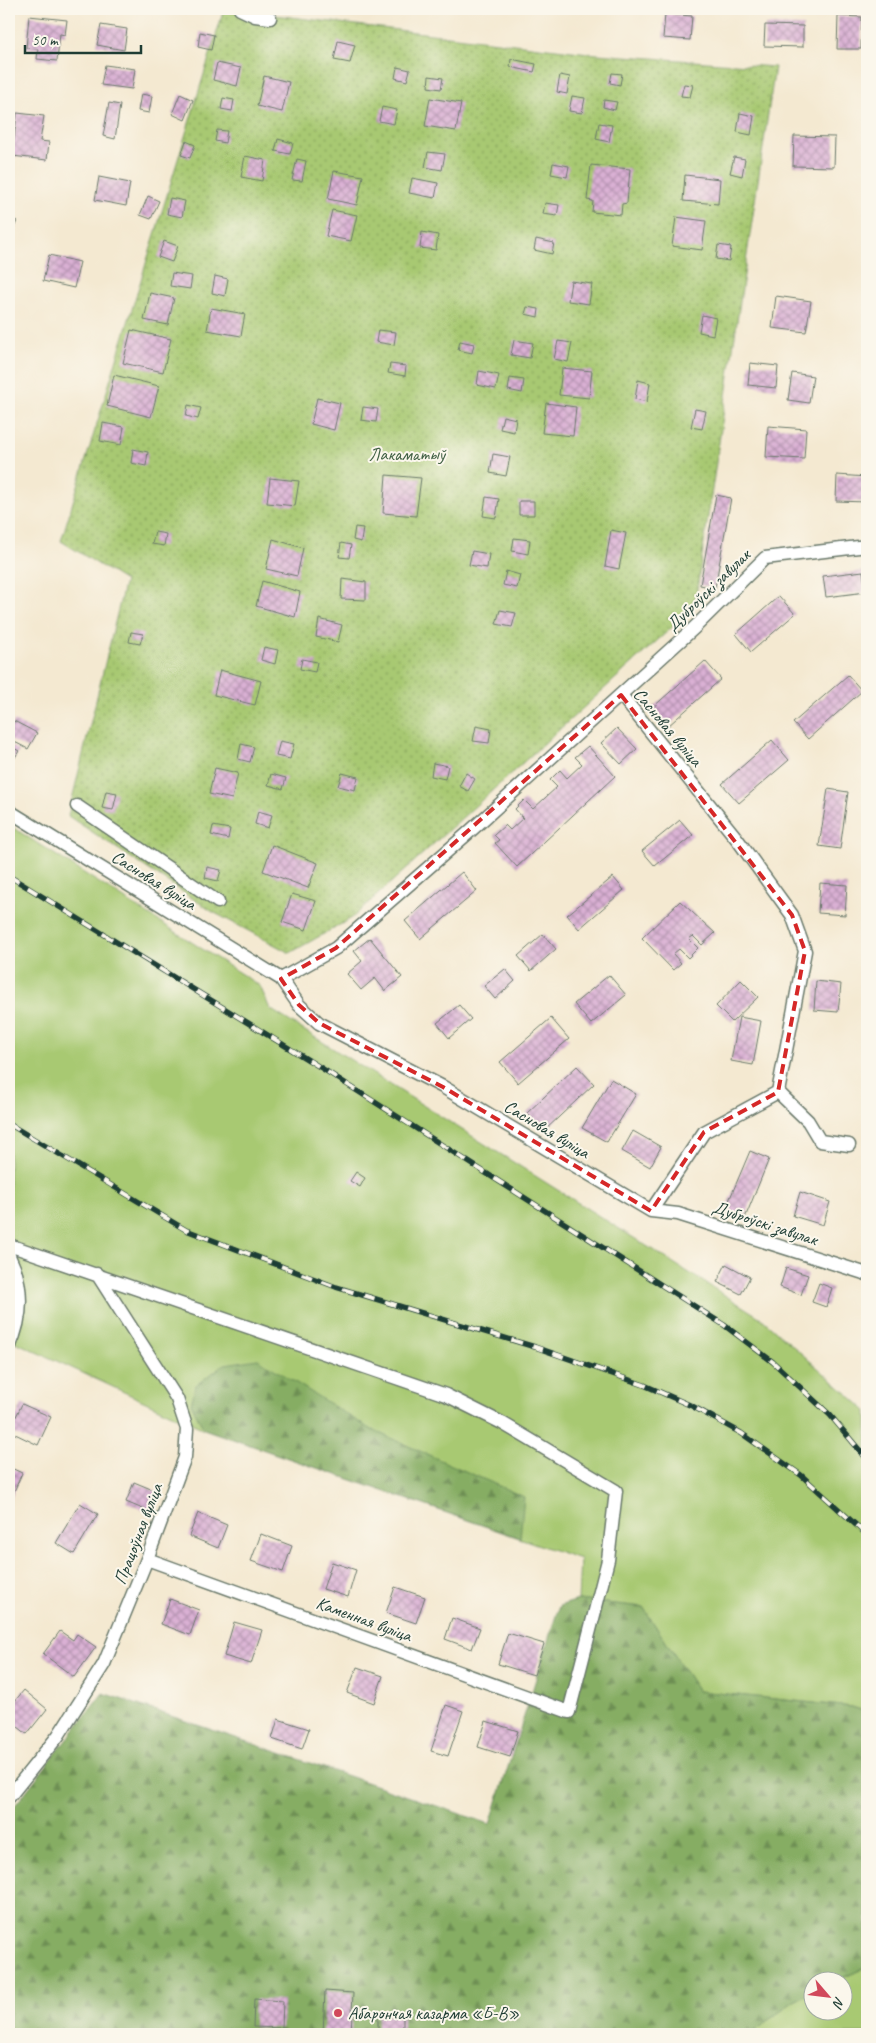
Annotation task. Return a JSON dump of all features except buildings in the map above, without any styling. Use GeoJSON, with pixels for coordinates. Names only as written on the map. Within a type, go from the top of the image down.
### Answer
{"type":"FeatureCollection","features":[{"type":"Feature","properties":{"kind":"street"},"geometry":{"type":"LineString","coordinates":[[240,9],[255,16],[270,18]]}},
{"type":"Feature","properties":{"kind":"street","name":"Дуброўскі завулак"},"geometry":{"type":"LineString","coordinates":[[621,694],[694,628],[765,558],[867,546]]}},
{"type":"Feature","properties":{"kind":"street","name":"Сасновая вуліца"},"geometry":{"type":"LineString","coordinates":[[281,979],[336,948],[467,834],[621,694],[736,839],[792,915],[805,951],[778,1092]]}},
{"type":"Feature","properties":{"kind":"street"},"geometry":{"type":"LineString","coordinates":[[77,806],[218,902]]}},
{"type":"Feature","properties":{"kind":"street","name":"Сасновая вуліца"},"geometry":{"type":"LineString","coordinates":[[9,811],[281,979],[299,1005],[319,1023],[443,1087],[651,1211]]}},
{"type":"Feature","properties":{"kind":"street"},"geometry":{"type":"LineString","coordinates":[[651,1211],[704,1132],[778,1092],[808,1121],[820,1141],[848,1145]]}},
{"type":"Feature","properties":{"kind":"street","name":"Дуброўскі завулак"},"geometry":{"type":"LineString","coordinates":[[651,1211],[678,1214],[867,1274]]}},
{"type":"Feature","properties":{"kind":"street"},"geometry":{"type":"LineString","coordinates":[[9,1245],[97,1274]]}},
{"type":"Feature","properties":{"kind":"street"},"geometry":{"type":"LineString","coordinates":[[9,1256],[18,1278],[20,1300],[18,1320],[9,1348]]}},
{"type":"Feature","properties":{"kind":"street","name":"Працоўная вуліца"},"geometry":{"type":"LineString","coordinates":[[9,1798],[58,1736],[90,1688],[114,1642],[181,1471],[187,1443],[187,1429],[177,1398],[97,1274]]}},
{"type":"Feature","properties":{"kind":"street","name":"Каменная вуліца"},"geometry":{"type":"LineString","coordinates":[[97,1274],[446,1395],[502,1423],[616,1491],[608,1560],[569,1712],[147,1559]]}},
{"type":"Feature","properties":{"kind":"highlighted area"},"geometry":{"type":"Polygon","coordinates":[[[621,695],[792,915],[805,951],[778,1092],[704,1132],[651,1211],[443,1087],[319,1023],[299,1005],[281,979],[336,948],[621,695]]]}},
{"type":"Feature","properties":{"kind":"green space","name":"Лакаматыў"},"geometry":{"type":"Polygon","coordinates":[[[224,9],[597,54],[775,67],[697,590],[691,610],[352,918],[290,953],[213,912],[68,816],[125,581],[61,541],[224,9]]]}},
{"type":"Feature","properties":{"kind":"green space"},"geometry":{"type":"Polygon","coordinates":[[[9,825],[260,986],[270,1009],[761,1318],[867,1411],[867,1712],[852,1707],[698,1691],[643,1607],[578,1600],[580,1559],[204,1429],[9,1339],[9,825]]]}},
{"type":"Feature","properties":{"kind":"green space"},"geometry":{"type":"Polygon","coordinates":[[[258,1359],[370,1429],[524,1497],[520,1538],[204,1429],[191,1404],[196,1385],[225,1364],[258,1359]]]}},
{"type":"Feature","properties":{"kind":"green space"},"geometry":{"type":"Polygon","coordinates":[[[578,1600],[643,1607],[698,1691],[852,1707],[867,1712],[867,1967],[854,1973],[854,1970],[804,1970],[804,1996],[794,2001],[751,2034],[9,2034],[9,1813],[103,1693],[490,1824],[559,1606],[578,1600]]]}},
{"type":"Feature","properties":{"kind":"green space"},"geometry":{"type":"Polygon","coordinates":[[[867,1967],[867,2034],[751,2034],[794,2001],[804,1996],[804,2020],[854,2020],[854,1973],[867,1967]]]}},
{"type":"Feature","properties":{"kind":"railway"},"geometry":{"type":"LineString","coordinates":[[9,876],[323,1069],[724,1325],[773,1362],[830,1415],[867,1459]]}},
{"type":"Feature","properties":{"kind":"railway"},"geometry":{"type":"LineString","coordinates":[[9,1124],[186,1230],[336,1287],[535,1347],[644,1385],[692,1406],[741,1433],[801,1475],[867,1535]]}},
{"type":"Feature","properties":{"kind":"place","name":"Абарончая казарма «Б-В»"},"geometry":{"type":"Point","coordinates":[338,2013]}}]}
